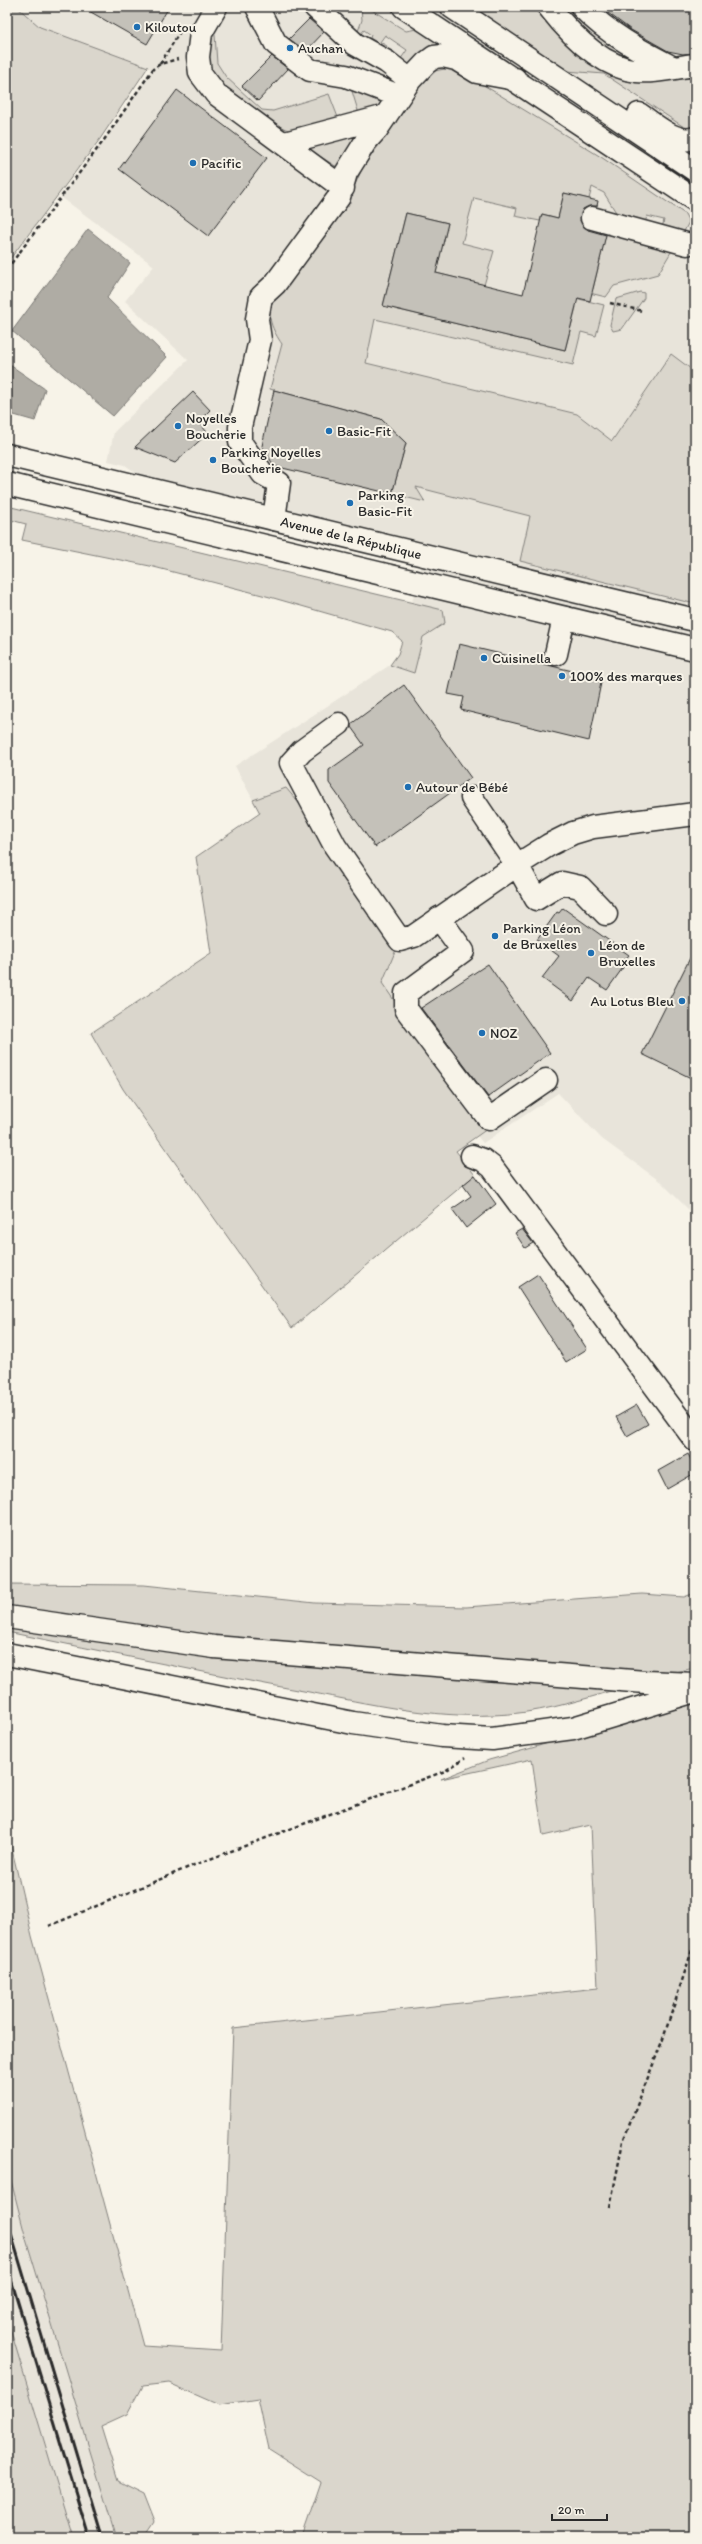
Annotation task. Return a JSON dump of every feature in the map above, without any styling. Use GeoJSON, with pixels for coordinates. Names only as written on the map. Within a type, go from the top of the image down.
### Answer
{"type":"FeatureCollection","features":[{"type":"Feature","properties":{"kind":"street"},"geometry":{"type":"LineString","coordinates":[[216,7],[201,33],[198,57],[200,73],[216,94],[285,143],[343,188]]}},
{"type":"Feature","properties":{"kind":"street"},"geometry":{"type":"LineString","coordinates":[[257,7],[276,44],[310,70],[404,88]]}},
{"type":"Feature","properties":{"kind":"street"},"geometry":{"type":"LineString","coordinates":[[315,7],[355,44],[387,62],[404,88]]}},
{"type":"Feature","properties":{"kind":"street"},"geometry":{"type":"LineString","coordinates":[[404,7],[515,79],[695,200]]}},
{"type":"Feature","properties":{"kind":"street"},"geometry":{"type":"LineString","coordinates":[[452,7],[695,170]]}},
{"type":"Feature","properties":{"kind":"street"},"geometry":{"type":"LineString","coordinates":[[549,7],[574,36],[602,57],[636,71],[651,71],[695,65]]}},
{"type":"Feature","properties":{"kind":"street"},"geometry":{"type":"LineString","coordinates":[[582,7],[595,20],[627,44],[672,67]]}},
{"type":"Feature","properties":{"kind":"street"},"geometry":{"type":"LineString","coordinates":[[274,519],[279,484],[263,474],[240,442],[240,427],[260,340],[258,308],[261,297],[275,284],[343,188],[346,173],[362,148],[386,116],[404,88],[426,63],[434,58],[443,56],[456,59],[477,72],[515,79]]}},
{"type":"Feature","properties":{"kind":"street"},"geometry":{"type":"LineString","coordinates":[[612,114],[639,114],[670,134],[684,140],[695,138]]}},
{"type":"Feature","properties":{"kind":"street"},"geometry":{"type":"LineString","coordinates":[[285,143],[386,116]]}},
{"type":"Feature","properties":{"kind":"street"},"geometry":{"type":"LineString","coordinates":[[592,218],[687,244]]}},
{"type":"Feature","properties":{"kind":"street","name":"Avenue de la République"},"geometry":{"type":"LineString","coordinates":[[7,455],[695,620]]}},
{"type":"Feature","properties":{"kind":"street","name":"Avenue de la République"},"geometry":{"type":"LineString","coordinates":[[7,484],[695,649]]}},
{"type":"Feature","properties":{"kind":"street"},"geometry":{"type":"LineString","coordinates":[[556,654],[564,618]]}},
{"type":"Feature","properties":{"kind":"street"},"geometry":{"type":"LineString","coordinates":[[339,724],[302,751],[291,763],[335,846],[400,940],[414,936],[517,865],[573,833],[600,826],[695,814]]}},
{"type":"Feature","properties":{"kind":"street"},"geometry":{"type":"LineString","coordinates":[[472,798],[517,865],[536,899],[562,883],[580,887],[606,914]]}},
{"type":"Feature","properties":{"kind":"street"},"geometry":{"type":"LineString","coordinates":[[439,918],[463,951],[406,993],[406,1009],[489,1119],[546,1080]]}},
{"type":"Feature","properties":{"kind":"street"},"geometry":{"type":"LineString","coordinates":[[472,1156],[483,1160],[492,1167],[695,1440]]}},
{"type":"Feature","properties":{"kind":"street"},"geometry":{"type":"LineString","coordinates":[[7,1617],[214,1647],[695,1684]]}},
{"type":"Feature","properties":{"kind":"street"},"geometry":{"type":"LineString","coordinates":[[7,1654],[353,1723],[442,1736],[492,1739],[573,1728],[695,1691]]}},
{"type":"Feature","properties":{"kind":"path"},"geometry":{"type":"LineString","coordinates":[[160,64],[183,26]]}},
{"type":"Feature","properties":{"kind":"path"},"geometry":{"type":"LineString","coordinates":[[7,269],[104,140],[152,69],[160,64],[191,56],[198,57]]}},
{"type":"Feature","properties":{"kind":"path"},"geometry":{"type":"LineString","coordinates":[[610,303],[642,311]]}},
{"type":"Feature","properties":{"kind":"path"},"geometry":{"type":"LineString","coordinates":[[49,1926],[194,1865],[445,1771],[492,1739]]}},
{"type":"Feature","properties":{"kind":"path"},"geometry":{"type":"LineString","coordinates":[[610,2207],[623,2141],[663,2039],[695,1940]]}},
{"type":"Feature","properties":{"kind":"shaded area"},"geometry":{"type":"Polygon","coordinates":[[[7,7],[17,7],[40,27],[148,67],[100,139],[7,263],[7,7]]]}},
{"type":"Feature","properties":{"kind":"shaded area"},"geometry":{"type":"Polygon","coordinates":[[[17,7],[695,7],[695,1216],[661,1182],[602,1139],[558,1093],[483,1143],[477,1136],[487,1129],[380,984],[286,788],[253,800],[235,766],[390,665],[398,654],[428,543],[138,474],[125,465],[108,461],[114,432],[188,360],[125,301],[154,266],[61,197],[104,140],[152,69],[40,27],[17,7]]]}},
{"type":"Feature","properties":{"kind":"shaded area"},"geometry":{"type":"Polygon","coordinates":[[[361,7],[367,7],[406,31],[422,28],[447,44],[413,67],[398,63],[407,50],[385,35],[380,42],[387,46],[382,54],[378,43],[370,38],[371,35],[364,30],[360,35],[357,34],[362,20],[361,7]]]}},
{"type":"Feature","properties":{"kind":"shaded area"},"geometry":{"type":"Polygon","coordinates":[[[470,7],[542,7],[653,81],[694,78],[695,131],[693,133],[604,74],[567,71],[470,7]]]}},
{"type":"Feature","properties":{"kind":"shaded area"},"geometry":{"type":"Polygon","coordinates":[[[556,7],[575,7],[643,63],[607,53],[556,7]]]}},
{"type":"Feature","properties":{"kind":"shaded area"},"geometry":{"type":"Polygon","coordinates":[[[212,33],[215,35],[217,63],[226,77],[262,110],[273,111],[329,94],[339,120],[291,131],[268,120],[244,104],[214,75],[207,65],[212,33]]]}},
{"type":"Feature","properties":{"kind":"shaded area"},"geometry":{"type":"Polygon","coordinates":[[[454,67],[601,157],[685,214],[689,222],[681,237],[661,232],[664,220],[647,216],[644,227],[617,214],[604,193],[592,187],[589,199],[564,193],[558,218],[542,214],[540,221],[515,216],[517,208],[474,198],[462,243],[494,251],[484,285],[436,273],[448,223],[406,213],[383,306],[565,350],[576,307],[567,296],[604,305],[596,336],[581,332],[573,365],[375,319],[366,363],[577,414],[612,441],[671,354],[695,372],[695,604],[520,561],[530,516],[416,487],[425,502],[392,494],[406,443],[381,419],[270,389],[282,344],[271,323],[270,312],[273,301],[352,191],[362,169],[430,72],[454,67]]]}},
{"type":"Feature","properties":{"kind":"shaded area"},"geometry":{"type":"Polygon","coordinates":[[[351,88],[386,96],[384,106],[359,114],[351,88]]]}},
{"type":"Feature","properties":{"kind":"shaded area"},"geometry":{"type":"Polygon","coordinates":[[[361,132],[340,169],[304,146],[361,132]]]}},
{"type":"Feature","properties":{"kind":"shaded area"},"geometry":{"type":"Polygon","coordinates":[[[88,229],[130,263],[107,298],[167,357],[113,416],[12,331],[88,229]]]}},
{"type":"Feature","properties":{"kind":"shaded area"},"geometry":{"type":"Polygon","coordinates":[[[607,230],[674,247],[658,274],[614,286],[606,297],[569,288],[570,283],[593,289],[607,230]]]}},
{"type":"Feature","properties":{"kind":"shaded area"},"geometry":{"type":"Polygon","coordinates":[[[640,292],[644,293],[644,298],[622,329],[613,331],[610,325],[616,299],[640,292]]]}},
{"type":"Feature","properties":{"kind":"shaded area"},"geometry":{"type":"Polygon","coordinates":[[[7,363],[45,389],[35,421],[7,413],[7,363]]]}},
{"type":"Feature","properties":{"kind":"shaded area"},"geometry":{"type":"Polygon","coordinates":[[[7,506],[443,610],[445,623],[423,637],[414,673],[390,665],[398,654],[402,641],[392,632],[270,597],[150,566],[22,540],[26,524],[7,519],[7,506]]]}},
{"type":"Feature","properties":{"kind":"shaded area"},"geometry":{"type":"Polygon","coordinates":[[[286,788],[335,846],[400,940],[382,983],[445,1074],[487,1129],[456,1151],[475,1175],[292,1328],[123,1089],[91,1033],[211,953],[196,857],[260,813],[253,800],[286,788]]]}},
{"type":"Feature","properties":{"kind":"shaded area"},"geometry":{"type":"Polygon","coordinates":[[[7,1584],[144,1585],[315,1603],[466,1607],[642,1594],[684,1597],[695,1593],[695,1668],[675,1672],[660,1672],[348,1653],[7,1611],[7,1584]]]}},
{"type":"Feature","properties":{"kind":"shaded area"},"geometry":{"type":"Polygon","coordinates":[[[7,1623],[615,1690],[540,1710],[509,1714],[470,1715],[424,1712],[233,1678],[7,1632],[7,1623]]]}},
{"type":"Feature","properties":{"kind":"shaded area"},"geometry":{"type":"Polygon","coordinates":[[[695,1697],[695,2537],[302,2537],[321,2482],[269,2449],[258,2399],[219,2405],[169,2383],[142,2386],[127,2414],[101,2426],[118,2481],[144,2494],[155,2522],[145,2537],[116,2537],[26,2239],[7,2165],[7,1828],[32,1936],[143,2346],[221,2351],[233,2028],[598,1988],[591,1825],[543,1836],[532,1759],[441,1779],[489,1760],[695,1697]]]}},
{"type":"Feature","properties":{"kind":"shaded area"},"geometry":{"type":"Polygon","coordinates":[[[7,2165],[26,2239],[116,2537],[73,2537],[10,2328],[7,2317],[7,2165]]]}},
{"type":"Feature","properties":{"kind":"shaded area"},"geometry":{"type":"Polygon","coordinates":[[[7,2317],[10,2328],[73,2537],[7,2537],[7,2317]]]}},
{"type":"Feature","properties":{"kind":"building","name":"Kiloutou"},"geometry":{"type":"Polygon","coordinates":[[[82,7],[169,7],[147,44],[82,7]]]}},
{"type":"Feature","properties":{"kind":"building"},"geometry":{"type":"Polygon","coordinates":[[[600,7],[695,7],[695,53],[683,54],[668,51],[631,30],[600,7]]]}},
{"type":"Feature","properties":{"kind":"building"},"geometry":{"type":"Polygon","coordinates":[[[309,19],[324,32],[306,51],[289,39],[309,19]]]}},
{"type":"Feature","properties":{"kind":"building"},"geometry":{"type":"Polygon","coordinates":[[[272,56],[288,69],[258,101],[242,86],[272,56]]]}},
{"type":"Feature","properties":{"kind":"building","name":"Pacific"},"geometry":{"type":"Polygon","coordinates":[[[177,90],[267,158],[208,236],[119,169],[177,90]]]}},
{"type":"Feature","properties":{"kind":"building"},"geometry":{"type":"Polygon","coordinates":[[[564,193],[598,201],[597,206],[589,206],[583,209],[580,221],[588,230],[606,235],[590,301],[578,298],[565,350],[383,306],[406,213],[448,223],[436,273],[523,294],[542,214],[558,218],[564,193]]]}},
{"type":"Feature","properties":{"kind":"building","name":"Basic-Fit"},"geometry":{"type":"Polygon","coordinates":[[[274,390],[381,419],[406,443],[392,494],[274,466],[262,446],[274,390]]]}},
{"type":"Feature","properties":{"kind":"building","name":"Noyelles Boucherie"},"geometry":{"type":"Polygon","coordinates":[[[193,392],[210,410],[198,422],[208,433],[175,463],[135,447],[193,392]]]}},
{"type":"Feature","properties":{"kind":"building"},"geometry":{"type":"Polygon","coordinates":[[[459,644],[602,678],[589,741],[461,710],[464,697],[448,694],[459,644]]]}},
{"type":"Feature","properties":{"kind":"building"},"geometry":{"type":"Polygon","coordinates":[[[404,685],[471,778],[375,847],[329,783],[329,770],[364,745],[351,727],[351,724],[404,685]]]}},
{"type":"Feature","properties":{"kind":"building","name":"Léon de Bruxelles"},"geometry":{"type":"Polygon","coordinates":[[[563,908],[629,955],[625,960],[627,962],[607,990],[589,978],[573,1001],[542,978],[559,956],[537,940],[557,912],[559,913],[563,908]]]}},
{"type":"Feature","properties":{"kind":"building","name":"Au Lotus Bleu"},"geometry":{"type":"Polygon","coordinates":[[[695,948],[695,1080],[642,1054],[695,948]]]}},
{"type":"Feature","properties":{"kind":"building","name":"NOZ"},"geometry":{"type":"Polygon","coordinates":[[[488,964],[550,1053],[488,1097],[421,1008],[488,964]]]}},
{"type":"Feature","properties":{"kind":"building"},"geometry":{"type":"Polygon","coordinates":[[[475,1175],[496,1204],[466,1228],[452,1209],[471,1196],[463,1185],[475,1175]]]}},
{"type":"Feature","properties":{"kind":"building"},"geometry":{"type":"Polygon","coordinates":[[[522,1229],[533,1243],[525,1248],[515,1233],[522,1229]]]}},
{"type":"Feature","properties":{"kind":"building"},"geometry":{"type":"Polygon","coordinates":[[[538,1274],[587,1349],[566,1362],[518,1287],[538,1274]]]}},
{"type":"Feature","properties":{"kind":"building"},"geometry":{"type":"Polygon","coordinates":[[[637,1405],[648,1424],[627,1436],[616,1417],[637,1405]]]}},
{"type":"Feature","properties":{"kind":"building"},"geometry":{"type":"Polygon","coordinates":[[[688,1454],[695,1467],[695,1473],[667,1489],[658,1471],[688,1454]]]}},
{"type":"Feature","properties":{"kind":"railway"},"geometry":{"type":"LineString","coordinates":[[7,2220],[102,2537]]}},
{"type":"Feature","properties":{"kind":"railway"},"geometry":{"type":"LineString","coordinates":[[7,2266],[89,2537]]}},
{"type":"Feature","properties":{"kind":"place","name":"Kiloutou"},"geometry":{"type":"Point","coordinates":[137,27]}},
{"type":"Feature","properties":{"kind":"place","name":"Auchan"},"geometry":{"type":"Point","coordinates":[290,48]}},
{"type":"Feature","properties":{"kind":"place","name":"Pacific"},"geometry":{"type":"Point","coordinates":[193,163]}},
{"type":"Feature","properties":{"kind":"place","name":"Noyelles Boucherie"},"geometry":{"type":"Point","coordinates":[178,426]}},
{"type":"Feature","properties":{"kind":"place","name":"Basic-Fit"},"geometry":{"type":"Point","coordinates":[329,431]}},
{"type":"Feature","properties":{"kind":"place","name":"Parking Noyelles Boucherie"},"geometry":{"type":"Point","coordinates":[213,460]}},
{"type":"Feature","properties":{"kind":"place","name":"Parking Basic-Fit"},"geometry":{"type":"Point","coordinates":[350,503]}},
{"type":"Feature","properties":{"kind":"place","name":"Cuisinella"},"geometry":{"type":"Point","coordinates":[484,658]}},
{"type":"Feature","properties":{"kind":"place","name":"100% des marques"},"geometry":{"type":"Point","coordinates":[562,676]}},
{"type":"Feature","properties":{"kind":"place","name":"Autour de Bébé"},"geometry":{"type":"Point","coordinates":[408,787]}},
{"type":"Feature","properties":{"kind":"place","name":"Parking Léon de Bruxelles"},"geometry":{"type":"Point","coordinates":[495,936]}},
{"type":"Feature","properties":{"kind":"place","name":"Léon de Bruxelles"},"geometry":{"type":"Point","coordinates":[591,953]}},
{"type":"Feature","properties":{"kind":"place","name":"Au Lotus Bleu"},"geometry":{"type":"Point","coordinates":[682,1001]}},
{"type":"Feature","properties":{"kind":"place","name":"NOZ"},"geometry":{"type":"Point","coordinates":[482,1033]}}]}
